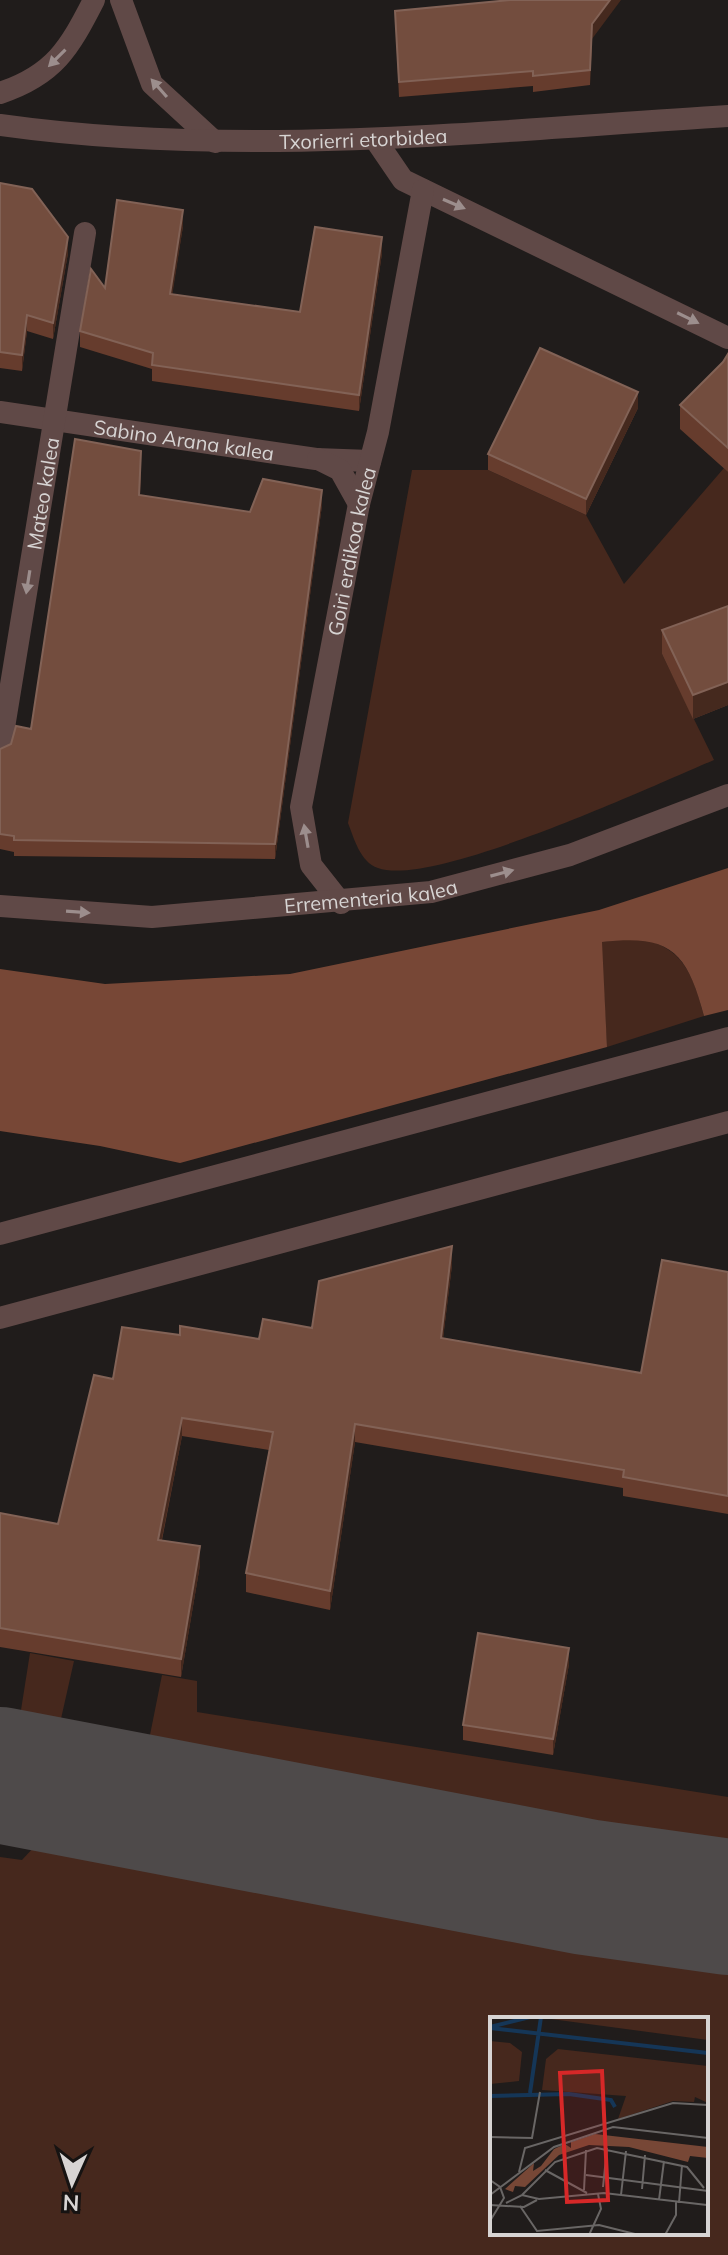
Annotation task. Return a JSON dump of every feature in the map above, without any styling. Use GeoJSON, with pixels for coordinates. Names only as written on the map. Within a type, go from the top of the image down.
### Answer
{"type":"FeatureCollection","features":[{"type":"Feature","properties":{"kind":"street"},"geometry":{"type":"LineString","coordinates":[[0,93],[33,82],[71,44],[94,0]]}},
{"type":"Feature","properties":{"kind":"street"},"geometry":{"type":"LineString","coordinates":[[121,0],[152,84],[215,142]]}},
{"type":"Feature","properties":{"kind":"street","name":"Txorierri etorbidea"},"geometry":{"type":"LineString","coordinates":[[0,125],[64,134],[215,142],[375,139],[728,116]]}},
{"type":"Feature","properties":{"kind":"street"},"geometry":{"type":"LineString","coordinates":[[375,139],[403,180],[489,219],[728,338]]}},
{"type":"Feature","properties":{"kind":"street","name":"Goiri erdikoa kalea"},"geometry":{"type":"LineString","coordinates":[[341,903],[311,865],[301,807],[359,504],[378,432],[423,190]]}},
{"type":"Feature","properties":{"kind":"street","name":"Mateo kalea"},"geometry":{"type":"LineString","coordinates":[[0,752],[85,233]]}},
{"type":"Feature","properties":{"kind":"street","name":"Sabino Arana kalea"},"geometry":{"type":"LineString","coordinates":[[0,412],[316,459],[370,461]]}},
{"type":"Feature","properties":{"kind":"street"},"geometry":{"type":"LineString","coordinates":[[316,459],[340,470],[359,504]]}},
{"type":"Feature","properties":{"kind":"street","name":"Errementeria kalea"},"geometry":{"type":"LineString","coordinates":[[0,906],[152,917],[341,903],[431,892],[570,855],[728,795]]}},
{"type":"Feature","properties":{"kind":"street"},"geometry":{"type":"LineString","coordinates":[[0,1234],[728,1038]]}},
{"type":"Feature","properties":{"kind":"street"},"geometry":{"type":"LineString","coordinates":[[0,1318],[728,1122]]}},
{"type":"Feature","properties":{"kind":"shaded area"},"geometry":{"type":"Polygon","coordinates":[[[724,468],[728,472],[728,629],[662,654],[714,760],[543,831],[445,863],[406,870],[378,868],[367,861],[358,849],[348,823],[412,470],[488,470],[586,515],[624,584],[724,468]]]}},
{"type":"Feature","properties":{"kind":"shaded area"},"geometry":{"type":"Polygon","coordinates":[[[728,868],[728,1010],[704,1016],[698,994],[682,962],[660,945],[625,940],[602,942],[607,1047],[180,1163],[100,1146],[0,1131],[0,969],[105,984],[290,974],[599,910],[728,868]]]}},
{"type":"Feature","properties":{"kind":"shaded area"},"geometry":{"type":"Polygon","coordinates":[[[637,938],[665,948],[684,964],[704,1016],[607,1047],[601,942],[637,938]]]}},
{"type":"Feature","properties":{"kind":"shaded area"},"geometry":{"type":"Polygon","coordinates":[[[30,1653],[74,1661],[56,1741],[46,1754],[15,1748],[30,1653]]]}},
{"type":"Feature","properties":{"kind":"shaded area"},"geometry":{"type":"Polygon","coordinates":[[[162,1675],[197,1681],[197,1712],[728,1797],[728,1878],[592,1860],[142,1775],[162,1675]]]}},
{"type":"Feature","properties":{"kind":"shaded area"},"geometry":{"type":"Polygon","coordinates":[[[60,1819],[601,1913],[728,1931],[728,2255],[0,2255],[0,1857],[22,1860],[60,1819]]]}},
{"type":"Feature","properties":{"kind":"building"},"geometry":{"type":"Polygon","coordinates":[[[510,0],[610,0],[592,24],[590,70],[533,76],[533,71],[399,82],[395,11],[510,0]]]}},
{"type":"Feature","properties":{"kind":"building"},"geometry":{"type":"Polygon","coordinates":[[[0,183],[32,189],[68,237],[53,323],[27,315],[22,355],[0,352],[0,183]]]}},
{"type":"Feature","properties":{"kind":"building"},"geometry":{"type":"Polygon","coordinates":[[[117,200],[183,210],[170,294],[300,312],[315,227],[382,237],[359,395],[152,365],[153,353],[80,331],[91,269],[105,288],[117,200]]]}},
{"type":"Feature","properties":{"kind":"building"},"geometry":{"type":"Polygon","coordinates":[[[540,348],[638,392],[586,499],[488,454],[540,348]]]}},
{"type":"Feature","properties":{"kind":"building"},"geometry":{"type":"Polygon","coordinates":[[[728,354],[728,448],[680,405],[728,354]]]}},
{"type":"Feature","properties":{"kind":"building"},"geometry":{"type":"Polygon","coordinates":[[[75,439],[141,451],[139,495],[250,512],[263,479],[322,490],[275,844],[14,840],[14,836],[0,834],[0,749],[11,744],[16,726],[31,729],[75,439]]]}},
{"type":"Feature","properties":{"kind":"building"},"geometry":{"type":"Polygon","coordinates":[[[728,606],[728,682],[693,695],[662,630],[728,606]]]}},
{"type":"Feature","properties":{"kind":"building"},"geometry":{"type":"Polygon","coordinates":[[[452,1246],[441,1338],[641,1373],[662,1260],[728,1272],[728,1496],[623,1477],[624,1470],[355,1424],[330,1591],[246,1573],[273,1432],[182,1418],[158,1540],[200,1546],[181,1659],[0,1628],[0,1513],[58,1524],[94,1375],[113,1379],[122,1327],[180,1335],[180,1326],[259,1339],[263,1319],[312,1328],[319,1281],[452,1246]]]}},
{"type":"Feature","properties":{"kind":"building"},"geometry":{"type":"Polygon","coordinates":[[[478,1633],[569,1648],[553,1739],[463,1725],[478,1633]]]}},
{"type":"Feature","properties":{"kind":"taxiway"},"geometry":{"type":"LineString","coordinates":[[0,1775],[586,1887],[728,1907]]}}]}
